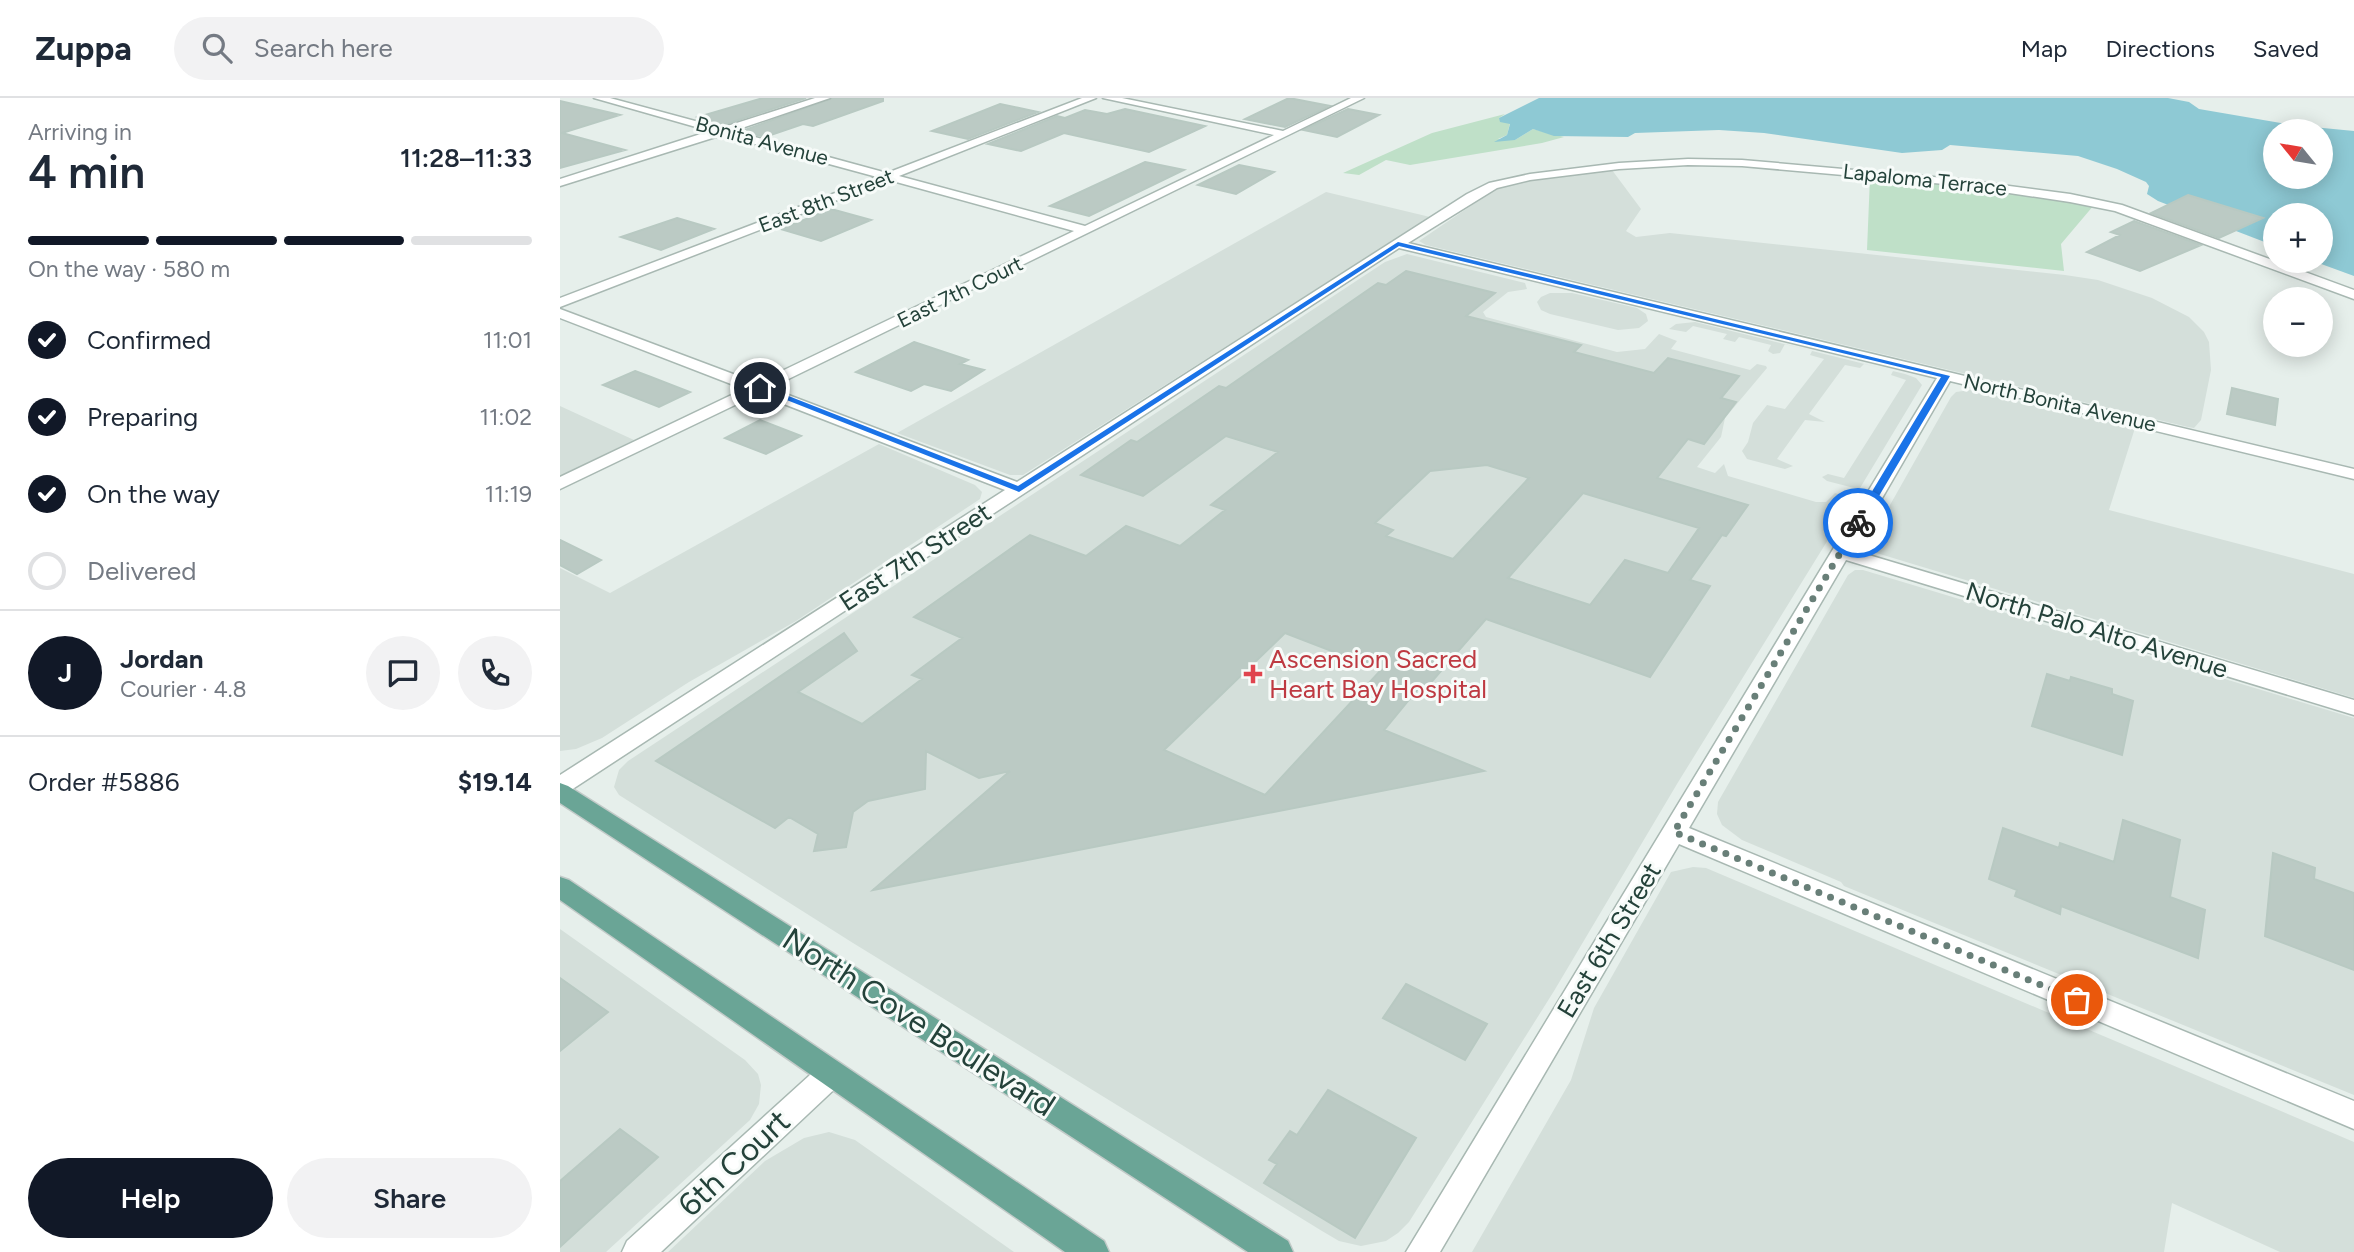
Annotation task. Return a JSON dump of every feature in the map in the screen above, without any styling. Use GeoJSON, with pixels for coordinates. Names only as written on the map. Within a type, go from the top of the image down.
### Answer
{"type":"FeatureCollection","features":[{"type":"Feature","properties":{"kind":"main road","name":"North Cove Boulevard"},"geometry":{"type":"LineString","coordinates":[[560,792],[1278,1252]]}},
{"type":"Feature","properties":{"kind":"main road"},"geometry":{"type":"LineString","coordinates":[[560,887],[1093,1252]]}},
{"type":"Feature","properties":{"kind":"street","name":"Bonita Avenue"},"geometry":{"type":"LineString","coordinates":[[599,98],[1086,230]]}},
{"type":"Feature","properties":{"kind":"street"},"geometry":{"type":"LineString","coordinates":[[560,184],[825,98]]}},
{"type":"Feature","properties":{"kind":"street","name":"East 8th Street"},"geometry":{"type":"LineString","coordinates":[[560,303],[1091,98]]}},
{"type":"Feature","properties":{"kind":"street"},"geometry":{"type":"LineString","coordinates":[[1108,98],[1283,134]]}},
{"type":"Feature","properties":{"kind":"street","name":"East 7th Court"},"geometry":{"type":"LineString","coordinates":[[560,484],[1359,98]]}},
{"type":"Feature","properties":{"kind":"street","name":"Lapaloma Terrace"},"geometry":{"type":"LineString","coordinates":[[1481,190],[1540,175],[1688,162],[1742,163],[1956,183],[2107,205],[2243,252],[2354,295]]}},
{"type":"Feature","properties":{"kind":"street","name":"East 7th Street"},"geometry":{"type":"LineString","coordinates":[[560,786],[1481,190]]}},
{"type":"Feature","properties":{"kind":"street","name":"North Bonita Avenue"},"geometry":{"type":"LineString","coordinates":[[1398,244],[2354,474]]}},
{"type":"Feature","properties":{"kind":"street"},"geometry":{"type":"LineString","coordinates":[[560,313],[1019,489]]}},
{"type":"Feature","properties":{"kind":"street","name":"East 6th Street"},"geometry":{"type":"LineString","coordinates":[[1422,1252],[1946,376]]}},
{"type":"Feature","properties":{"kind":"street","name":"North Palo Alto Avenue"},"geometry":{"type":"LineString","coordinates":[[1840,552],[2354,708]]}},
{"type":"Feature","properties":{"kind":"street"},"geometry":{"type":"LineString","coordinates":[[1674,832],[2354,1115]]}},
{"type":"Feature","properties":{"kind":"street","name":"6th Court"},"geometry":{"type":"LineString","coordinates":[[638,1252],[831,1074]]}},
{"type":"Feature","properties":{"kind":"shaded area"},"geometry":{"type":"Polygon","coordinates":[[[1612,170],[1641,209],[1626,231],[1636,237],[1670,233],[2065,275],[2098,280],[2152,298],[2189,317],[2204,332],[2209,342],[2211,370],[2201,420],[2194,428],[2188,427],[1426,245],[1419,241],[1497,188],[1529,180],[1612,170]]]}},
{"type":"Feature","properties":{"kind":"shaded area"},"geometry":{"type":"Polygon","coordinates":[[[1326,192],[1430,217],[1023,475],[1010,475],[897,433],[1326,192]]]}},
{"type":"Feature","properties":{"kind":"shaded area","name":"Ascension Sacred Heart Bay Hospital"},"geometry":{"type":"Polygon","coordinates":[[[1407,254],[1525,283],[1527,289],[1508,292],[1483,312],[1486,317],[1617,352],[1645,349],[1659,334],[1677,341],[1671,349],[1750,370],[1757,364],[1766,366],[1725,418],[1721,437],[1697,467],[1715,473],[1724,464],[1728,476],[1816,502],[1826,502],[1835,493],[1853,499],[1858,489],[1827,481],[1822,477],[1828,474],[1844,478],[1906,380],[1891,375],[1893,371],[1916,378],[1922,385],[1860,488],[1677,784],[1554,991],[1409,1222],[1386,1241],[1361,1246],[1339,1241],[1322,1231],[853,943],[619,795],[614,787],[619,770],[628,761],[1385,262],[1407,254]]]}},
{"type":"Feature","properties":{"kind":"shaded area"},"geometry":{"type":"Polygon","coordinates":[[[1550,293],[1572,293],[1637,308],[1646,314],[1648,321],[1639,328],[1618,330],[1550,314],[1541,310],[1537,302],[1550,293]]]}},
{"type":"Feature","properties":{"kind":"shaded area"},"geometry":{"type":"Polygon","coordinates":[[[1695,322],[1785,344],[1780,353],[1773,354],[1768,351],[1771,345],[1739,337],[1735,342],[1723,339],[1727,334],[1693,326],[1686,332],[1669,329],[1676,324],[1695,322]]]}},
{"type":"Feature","properties":{"kind":"shaded area"},"geometry":{"type":"Polygon","coordinates":[[[1810,350],[1888,370],[1864,364],[1860,368],[1845,365],[1809,414],[1825,422],[1805,420],[1777,459],[1793,466],[1785,469],[1747,459],[1742,451],[1748,442],[1753,423],[1767,405],[1785,409],[1824,359],[1810,355],[1810,350]]]}},
{"type":"Feature","properties":{"kind":"shaded area"},"geometry":{"type":"Polygon","coordinates":[[[1970,390],[2135,428],[2109,510],[2354,574],[2354,698],[1870,551],[1868,544],[1951,397],[1956,392],[1970,390]]]}},
{"type":"Feature","properties":{"kind":"shaded area"},"geometry":{"type":"Polygon","coordinates":[[[560,406],[634,440],[560,476],[560,406]]]}},
{"type":"Feature","properties":{"kind":"shaded area"},"geometry":{"type":"Polygon","coordinates":[[[879,444],[975,485],[982,492],[980,499],[796,621],[689,682],[602,738],[576,749],[560,751],[560,568],[610,593],[879,444]]]}},
{"type":"Feature","properties":{"kind":"shaded area"},"geometry":{"type":"Polygon","coordinates":[[[1855,570],[1863,570],[2354,718],[2354,1095],[1844,886],[1841,882],[1742,840],[1722,825],[1717,814],[1718,802],[1848,575],[1855,570]]]}},
{"type":"Feature","properties":{"kind":"shaded area"},"geometry":{"type":"Polygon","coordinates":[[[1693,867],[1706,868],[2354,1142],[2354,1252],[2280,1252],[2172,1203],[2164,1252],[1472,1252],[1571,1080],[1594,1008],[1671,872],[1693,867]]]}},
{"type":"Feature","properties":{"kind":"shaded area"},"geometry":{"type":"Polygon","coordinates":[[[560,929],[745,1060],[758,1074],[761,1085],[759,1104],[750,1120],[606,1252],[560,1252],[560,929]]]}},
{"type":"Feature","properties":{"kind":"shaded area"},"geometry":{"type":"Polygon","coordinates":[[[829,1132],[855,1140],[1014,1252],[668,1252],[765,1161],[804,1138],[829,1132]]]}},
{"type":"Feature","properties":{"kind":"green space"},"geometry":{"type":"Polygon","coordinates":[[[1505,114],[1499,118],[1510,123],[1507,135],[1498,139],[1515,140],[1533,129],[1564,137],[1410,165],[1386,160],[1359,175],[1343,173],[1432,133],[1505,114]]]}},
{"type":"Feature","properties":{"kind":"green space"},"geometry":{"type":"Polygon","coordinates":[[[1870,177],[1968,186],[2094,205],[2061,244],[2064,271],[1867,250],[1870,177]]]}},
{"type":"Feature","properties":{"kind":"water"},"geometry":{"type":"Polygon","coordinates":[[[1539,98],[2168,98],[2189,102],[2199,109],[2263,120],[2263,189],[2333,189],[2333,129],[2354,131],[2354,276],[2333,268],[2333,203],[2263,203],[2263,241],[2158,201],[2147,194],[2149,186],[2146,182],[2078,156],[1950,145],[1942,150],[1902,153],[1764,133],[1719,130],[1635,133],[1628,137],[1554,136],[1533,129],[1515,140],[1494,142],[1507,135],[1510,124],[1500,122],[1499,118],[1539,98]]]}},
{"type":"Feature","properties":{"kind":"building"},"geometry":{"type":"Polygon","coordinates":[[[763,98],[806,98],[723,125],[698,117],[763,98]]]}},
{"type":"Feature","properties":{"kind":"building"},"geometry":{"type":"Polygon","coordinates":[[[833,98],[883,98],[883,101],[813,126],[803,124],[765,137],[742,131],[833,98]]]}},
{"type":"Feature","properties":{"kind":"building"},"geometry":{"type":"Polygon","coordinates":[[[1289,98],[1330,106],[1285,127],[1245,119],[1289,98]]]}},
{"type":"Feature","properties":{"kind":"building"},"geometry":{"type":"Polygon","coordinates":[[[560,101],[620,115],[562,133],[625,150],[560,168],[560,101]]]}},
{"type":"Feature","properties":{"kind":"building"},"geometry":{"type":"Polygon","coordinates":[[[1000,104],[1038,112],[968,139],[932,131],[1000,104]]]}},
{"type":"Feature","properties":{"kind":"building"},"geometry":{"type":"Polygon","coordinates":[[[1125,109],[1205,126],[1149,152],[1064,133],[1021,151],[988,144],[1057,116],[1065,118],[1085,110],[1107,114],[1125,109]]]}},
{"type":"Feature","properties":{"kind":"building"},"geometry":{"type":"Polygon","coordinates":[[[1348,109],[1379,115],[1337,137],[1303,130],[1348,109]]]}},
{"type":"Feature","properties":{"kind":"building"},"geometry":{"type":"Polygon","coordinates":[[[1145,162],[1184,170],[1089,216],[1050,206],[1145,162]]]}},
{"type":"Feature","properties":{"kind":"building"},"geometry":{"type":"Polygon","coordinates":[[[1239,165],[1274,172],[1236,194],[1198,185],[1239,165]]]}},
{"type":"Feature","properties":{"kind":"building"},"geometry":{"type":"Polygon","coordinates":[[[2188,195],[2263,218],[2219,238],[2151,213],[2188,195]]]}},
{"type":"Feature","properties":{"kind":"building"},"geometry":{"type":"Polygon","coordinates":[[[831,209],[871,220],[821,241],[781,229],[831,209]]]}},
{"type":"Feature","properties":{"kind":"building"},"geometry":{"type":"Polygon","coordinates":[[[677,218],[714,229],[661,250],[621,237],[677,218]]]}},
{"type":"Feature","properties":{"kind":"building"},"geometry":{"type":"Polygon","coordinates":[[[2134,221],[2201,245],[2140,271],[2087,252],[2120,235],[2111,232],[2134,221]]]}},
{"type":"Feature","properties":{"kind":"building","name":"Ascension Sacred Heart Bay Hospital"},"geometry":{"type":"Polygon","coordinates":[[[1406,271],[1495,293],[1466,316],[1581,345],[1574,352],[1654,373],[1668,358],[1739,376],[1721,398],[1736,402],[1704,444],[1688,439],[1657,478],[1748,505],[1726,536],[1722,535],[1690,580],[1710,586],[1650,677],[1486,619],[1427,687],[1421,685],[1384,730],[1484,771],[873,890],[1010,771],[979,778],[926,751],[925,789],[868,801],[853,812],[846,847],[814,851],[818,834],[789,817],[775,828],[656,761],[844,633],[857,651],[798,692],[862,724],[922,679],[912,675],[962,638],[914,617],[1030,535],[1086,556],[1126,526],[1180,546],[1225,510],[1211,505],[1278,452],[1226,436],[1143,496],[1081,475],[1131,440],[1137,442],[1219,386],[1226,388],[1378,283],[1386,285],[1406,271]],[[1487,465],[1430,471],[1375,523],[1393,530],[1386,536],[1453,559],[1529,478],[1487,465]],[[1583,493],[1508,578],[1590,605],[1625,560],[1668,573],[1699,528],[1583,493]],[[1285,633],[1164,750],[1265,795],[1381,670],[1285,633]]]}},
{"type":"Feature","properties":{"kind":"building"},"geometry":{"type":"Polygon","coordinates":[[[914,342],[968,360],[960,364],[984,370],[951,391],[924,384],[911,391],[856,372],[914,342]]]}},
{"type":"Feature","properties":{"kind":"building"},"geometry":{"type":"Polygon","coordinates":[[[635,371],[690,392],[659,407],[603,385],[635,371]]]}},
{"type":"Feature","properties":{"kind":"building"},"geometry":{"type":"Polygon","coordinates":[[[2232,388],[2278,399],[2275,425],[2227,414],[2232,388]]]}},
{"type":"Feature","properties":{"kind":"building"},"geometry":{"type":"Polygon","coordinates":[[[760,420],[801,436],[766,454],[725,438],[760,420]]]}},
{"type":"Feature","properties":{"kind":"building"},"geometry":{"type":"Polygon","coordinates":[[[560,540],[601,560],[577,574],[560,565],[560,540]]]}},
{"type":"Feature","properties":{"kind":"building"},"geometry":{"type":"Polygon","coordinates":[[[2047,674],[2070,681],[2071,677],[2112,689],[2112,694],[2133,701],[2122,755],[2032,726],[2047,674]]]}},
{"type":"Feature","properties":{"kind":"building"},"geometry":{"type":"Polygon","coordinates":[[[2123,820],[2180,840],[2170,897],[2205,910],[2198,958],[2061,906],[2060,914],[2015,896],[2017,890],[1989,879],[2003,828],[2059,848],[2060,843],[2114,862],[2123,820]]]}},
{"type":"Feature","properties":{"kind":"building"},"geometry":{"type":"Polygon","coordinates":[[[2273,853],[2315,868],[2314,879],[2354,893],[2354,970],[2265,936],[2273,853]]]}},
{"type":"Feature","properties":{"kind":"building"},"geometry":{"type":"Polygon","coordinates":[[[560,978],[608,1012],[560,1051],[560,978]]]}},
{"type":"Feature","properties":{"kind":"building"},"geometry":{"type":"Polygon","coordinates":[[[1406,984],[1487,1024],[1465,1060],[1383,1018],[1406,984]]]}},
{"type":"Feature","properties":{"kind":"building"},"geometry":{"type":"Polygon","coordinates":[[[1328,1090],[1416,1138],[1355,1238],[1264,1183],[1277,1164],[1269,1160],[1290,1131],[1297,1135],[1328,1090]]]}},
{"type":"Feature","properties":{"kind":"building"},"geometry":{"type":"Polygon","coordinates":[[[620,1129],[658,1157],[560,1247],[560,1181],[620,1129]]]}},
{"type":"Feature","properties":{"kind":"way so far"},"geometry":{"type":"LineString","coordinates":[[1858,523],[1674,832],[2077,1000]]}},
{"type":"Feature","properties":{"kind":"place","name":"Ascension Sacred Heart Bay Hospital"},"geometry":{"type":"Point","coordinates":[1253,674]}},
{"type":"Feature","properties":{"kind":"route"},"geometry":{"type":"LineString","coordinates":[[760,388],[1019,489],[1398,244],[1946,376],[1858,523]]}}]}
